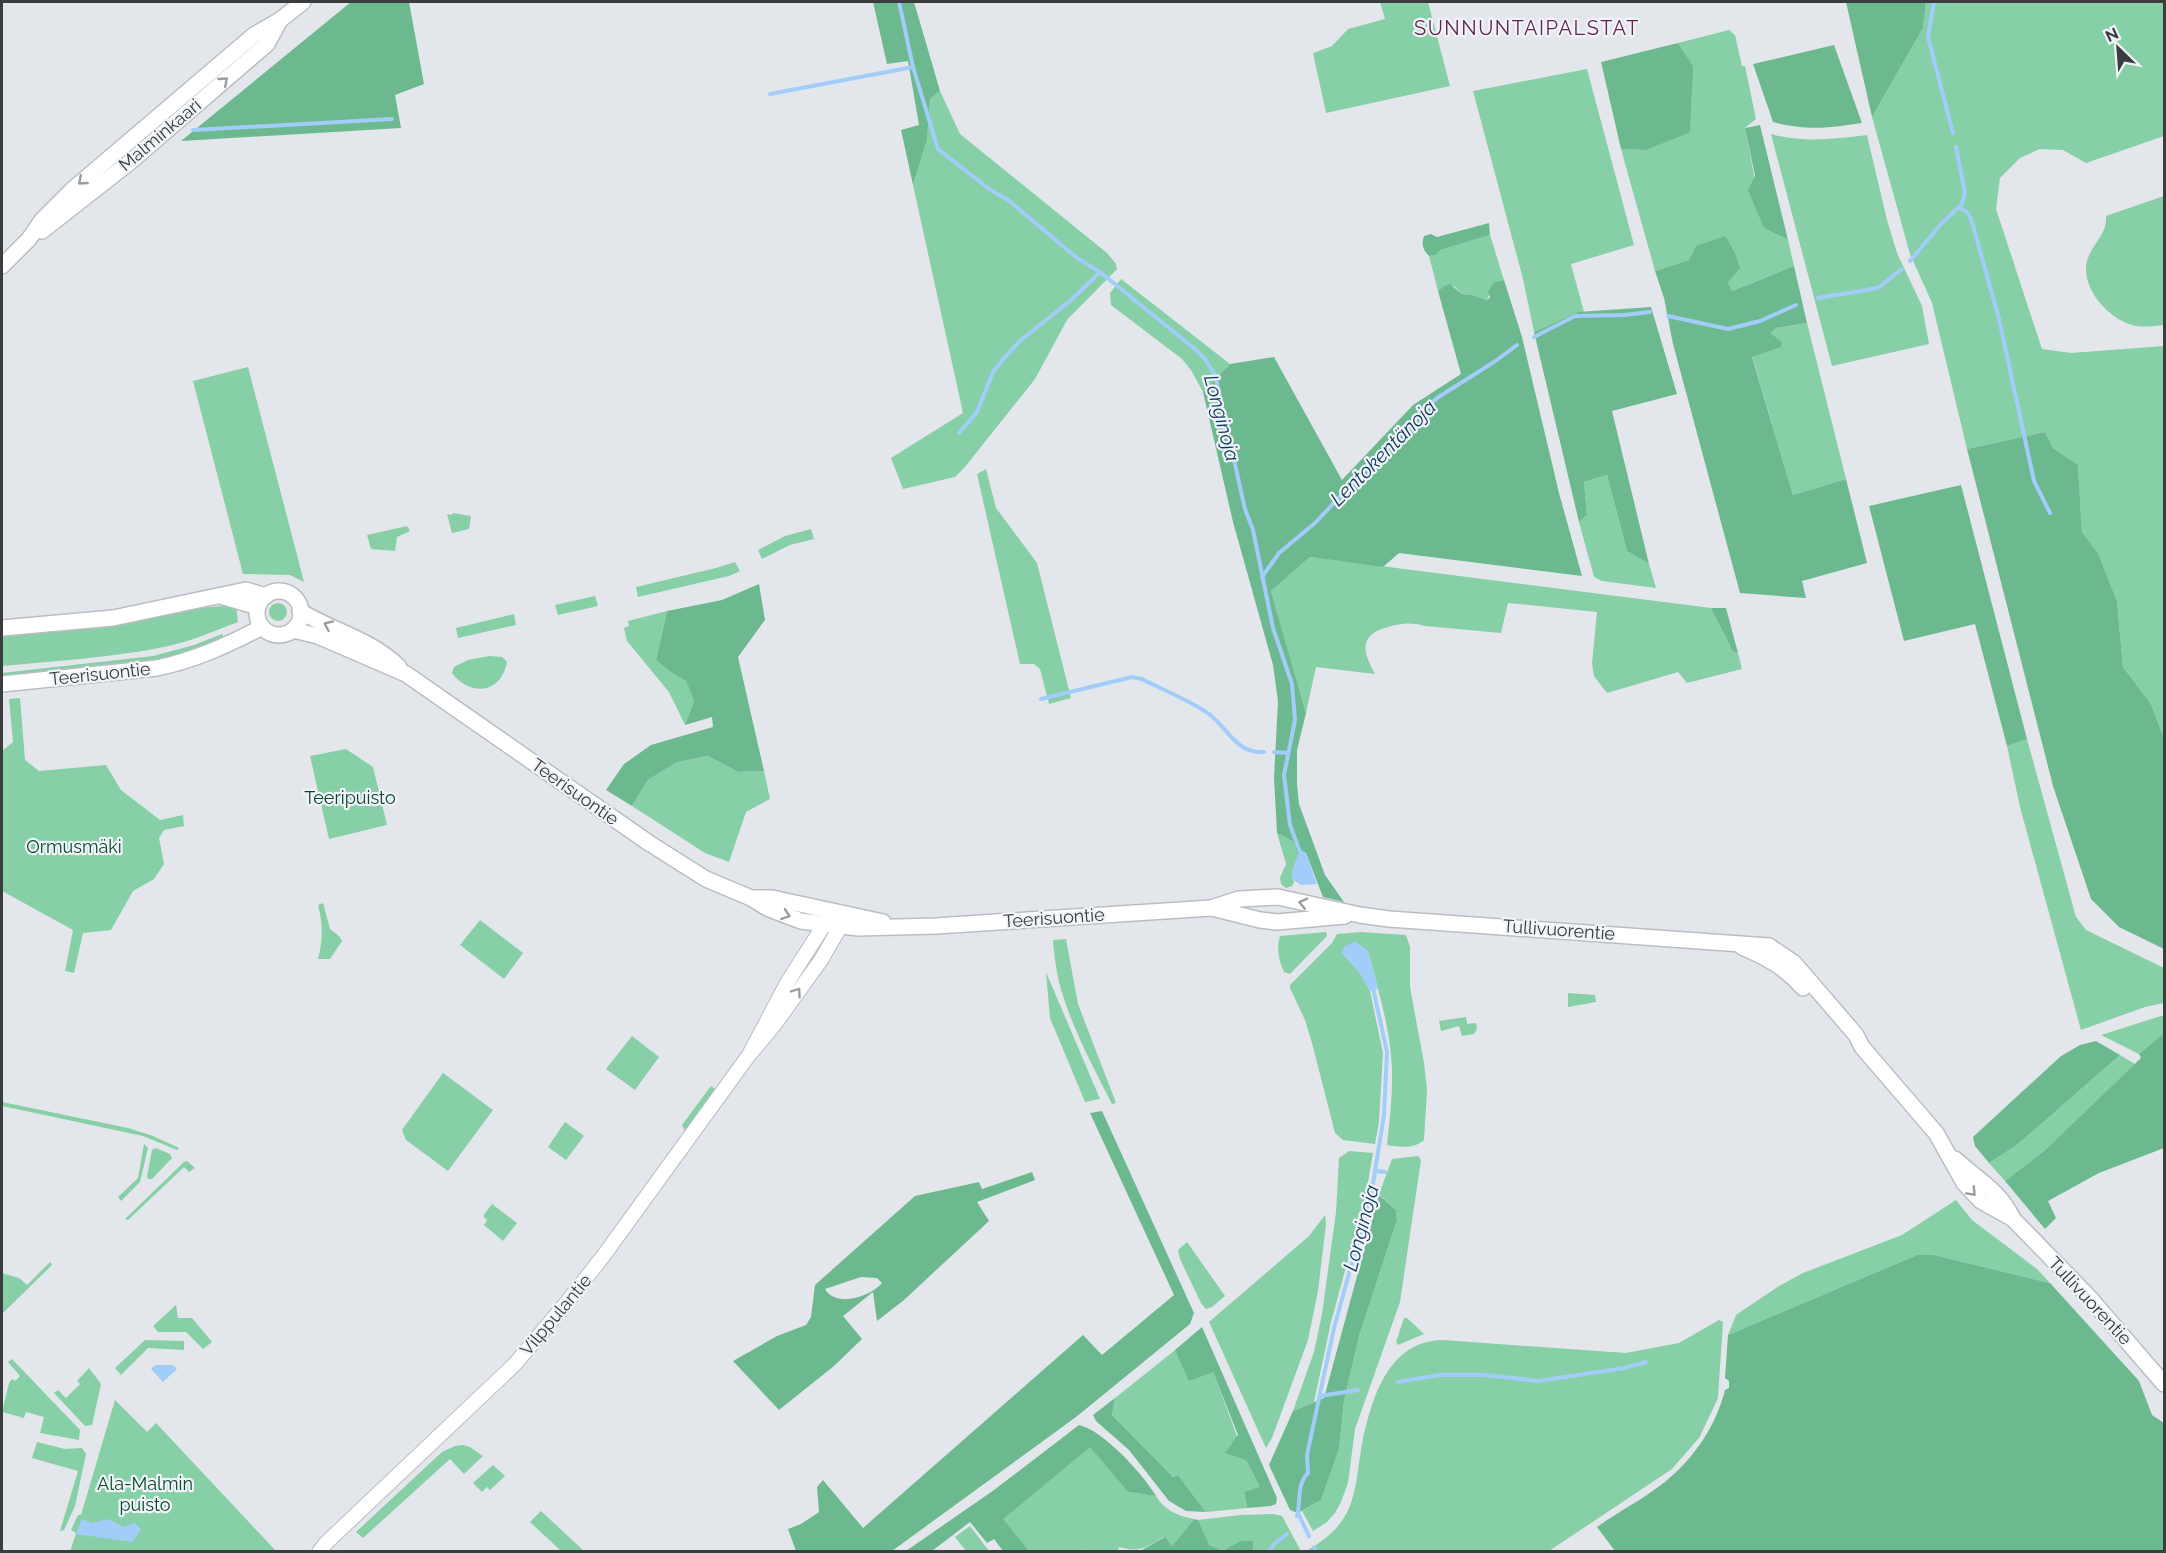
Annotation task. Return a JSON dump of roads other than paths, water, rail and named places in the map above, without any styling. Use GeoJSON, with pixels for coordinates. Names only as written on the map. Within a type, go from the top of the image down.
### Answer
{"type":"FeatureCollection","features":[{"type":"Feature","properties":{"kind":"main road","name":"Malminkaari"},"geometry":{"type":"LineString","coordinates":[[2,266],[72,190],[254,35],[280,20],[303,2]]}},
{"type":"Feature","properties":{"kind":"main road"},"geometry":{"type":"LineString","coordinates":[[2,628],[112,618],[246,590],[262,601]]}},
{"type":"Feature","properties":{"kind":"main road"},"geometry":{"type":"LineString","coordinates":[[278,591],[295,598],[300,611],[300,619],[293,630],[284,634],[275,635],[262,627],[258,620],[262,601],[278,591]]}},
{"type":"Feature","properties":{"kind":"main road","name":"Teerisuontie"},"geometry":{"type":"LineString","coordinates":[[300,611],[369,644],[388,656],[406,674],[649,843],[706,879],[782,914],[824,925],[838,920]]}},
{"type":"Feature","properties":{"kind":"main road","name":"Teerisuontie"},"geometry":{"type":"LineString","coordinates":[[2,684],[157,668],[228,646],[262,627]]}},
{"type":"Feature","properties":{"kind":"main road","name":"Teerisuontie"},"geometry":{"type":"LineString","coordinates":[[293,630],[318,636],[406,674]]}},
{"type":"Feature","properties":{"kind":"main road","name":"Teerisuontie"},"geometry":{"type":"LineString","coordinates":[[751,898],[772,898],[838,920],[898,926],[936,926],[1211,908],[1239,899],[1278,897],[1389,919]]}},
{"type":"Feature","properties":{"kind":"main road","name":"Teerisuontie"},"geometry":{"type":"LineString","coordinates":[[1211,908],[1277,922],[1360,915]]}},
{"type":"Feature","properties":{"kind":"main road","name":"Tullivuorentie"},"geometry":{"type":"LineString","coordinates":[[1389,919],[1769,946],[1787,957],[1856,1035],[1862,1047],[1935,1133],[1946,1151],[1997,1193],[2006,1204],[2013,1219],[2089,1298],[2164,1384]]}},
{"type":"Feature","properties":{"kind":"street","name":"Vilppulantie"},"geometry":{"type":"LineString","coordinates":[[310,1551],[322,1547],[515,1364],[604,1255],[749,1055],[776,1024],[821,960],[838,920]]}},
{"type":"Feature","properties":{"kind":"street","name":"Vilppulantie"},"geometry":{"type":"LineString","coordinates":[[749,1055],[787,983],[824,925]]}},
{"type":"Feature","properties":{"kind":"water"},"geometry":{"type":"Polygon","coordinates":[[[1300,852],[1306,853],[1317,884],[1301,885],[1292,879],[1295,862],[1300,852]]]}},
{"type":"Feature","properties":{"kind":"water"},"geometry":{"type":"Polygon","coordinates":[[[1355,941],[1368,951],[1378,989],[1370,991],[1360,973],[1342,953],[1344,947],[1355,941]]]}},
{"type":"Feature","properties":{"kind":"water"},"geometry":{"type":"Polygon","coordinates":[[[155,1365],[173,1365],[177,1369],[163,1382],[151,1369],[155,1365]]]}},
{"type":"Feature","properties":{"kind":"water"},"geometry":{"type":"Polygon","coordinates":[[[82,1519],[92,1523],[109,1519],[123,1527],[135,1523],[141,1529],[132,1542],[76,1534],[82,1519]]]}},
{"type":"Feature","properties":{"kind":"waterway","name":"Longinoja"},"geometry":{"type":"LineString","coordinates":[[899,2],[913,67],[938,149],[989,189],[1008,200],[1077,258],[1100,272],[1195,349],[1205,359],[1215,375],[1245,509],[1253,530],[1273,628],[1292,684],[1295,720],[1284,775],[1290,825],[1302,857]]}},
{"type":"Feature","properties":{"kind":"waterway","name":"Lentokentänoja"},"geometry":{"type":"LineString","coordinates":[[1934,2],[1928,37],[1953,133]]}},
{"type":"Feature","properties":{"kind":"waterway"},"geometry":{"type":"LineString","coordinates":[[770,94],[913,67]]}},
{"type":"Feature","properties":{"kind":"waterway"},"geometry":{"type":"LineString","coordinates":[[193,130],[392,119]]}},
{"type":"Feature","properties":{"kind":"waterway","name":"Lentokentänoja"},"geometry":{"type":"LineString","coordinates":[[1910,261],[1941,224],[1962,204],[1965,193],[1956,147]]}},
{"type":"Feature","properties":{"kind":"waterway"},"geometry":{"type":"LineString","coordinates":[[1959,207],[1968,213],[1972,222],[1999,319],[2034,481],[2050,513]]}},
{"type":"Feature","properties":{"kind":"waterway","name":"Lentokentänoja"},"geometry":{"type":"LineString","coordinates":[[1818,298],[1878,288],[1902,269]]}},
{"type":"Feature","properties":{"kind":"waterway"},"geometry":{"type":"LineString","coordinates":[[959,433],[977,412],[993,372],[1005,357],[1021,340],[1070,301],[1100,272]]}},
{"type":"Feature","properties":{"kind":"waterway","name":"Lentokentänoja"},"geometry":{"type":"LineString","coordinates":[[1668,316],[1728,329],[1760,321],[1796,305]]}},
{"type":"Feature","properties":{"kind":"waterway","name":"Lentokentänoja"},"geometry":{"type":"LineString","coordinates":[[1534,337],[1575,316],[1650,312]]}},
{"type":"Feature","properties":{"kind":"waterway","name":"Lentokentänoja"},"geometry":{"type":"LineString","coordinates":[[1262,577],[1279,553],[1315,523],[1396,437],[1437,398],[1517,345]]}},
{"type":"Feature","properties":{"kind":"waterway"},"geometry":{"type":"LineString","coordinates":[[1041,699],[1132,677],[1142,679],[1202,709],[1216,720],[1239,745],[1254,752],[1264,752]]}},
{"type":"Feature","properties":{"kind":"waterway"},"geometry":{"type":"LineString","coordinates":[[1274,752],[1288,753]]}},
{"type":"Feature","properties":{"kind":"waterway","name":"Longinoja"},"geometry":{"type":"LineString","coordinates":[[1297,1516],[1300,1488],[1308,1473],[1307,1455],[1334,1328],[1372,1190],[1384,1115],[1387,1052],[1373,988]]}},
{"type":"Feature","properties":{"kind":"waterway"},"geometry":{"type":"LineString","coordinates":[[1375,1171],[1385,1172]]}},
{"type":"Feature","properties":{"kind":"waterway"},"geometry":{"type":"LineString","coordinates":[[1398,1382],[1440,1375],[1486,1375],[1538,1381],[1624,1368],[1646,1362]]}},
{"type":"Feature","properties":{"kind":"waterway"},"geometry":{"type":"LineString","coordinates":[[1320,1396],[1358,1390]]}},
{"type":"Feature","properties":{"kind":"waterway"},"geometry":{"type":"LineString","coordinates":[[1298,1513],[1309,1536]]}},
{"type":"Feature","properties":{"kind":"waterway","name":"Longinoja"},"geometry":{"type":"LineString","coordinates":[[1269,1552],[1274,1544],[1287,1534]]}},
{"type":"Feature","properties":{"kind":"waterway"},"geometry":{"type":"LineString","coordinates":[[1314,1547],[1316,1552]]}},
{"type":"Feature","properties":{"kind":"district","name":"SUNNUNTAIPALSTAT"},"geometry":{"type":"Point","coordinates":[1527,28]}},
{"type":"Feature","properties":{"kind":"park label","name":"Teeripuisto"},"geometry":{"type":"Point","coordinates":[350,798]}},
{"type":"Feature","properties":{"kind":"park label","name":"Ormusmäki"},"geometry":{"type":"Point","coordinates":[74,847]}},
{"type":"Feature","properties":{"kind":"park label","name":"Ala-Malmin puisto"},"geometry":{"type":"Point","coordinates":[145,1494]}}]}
